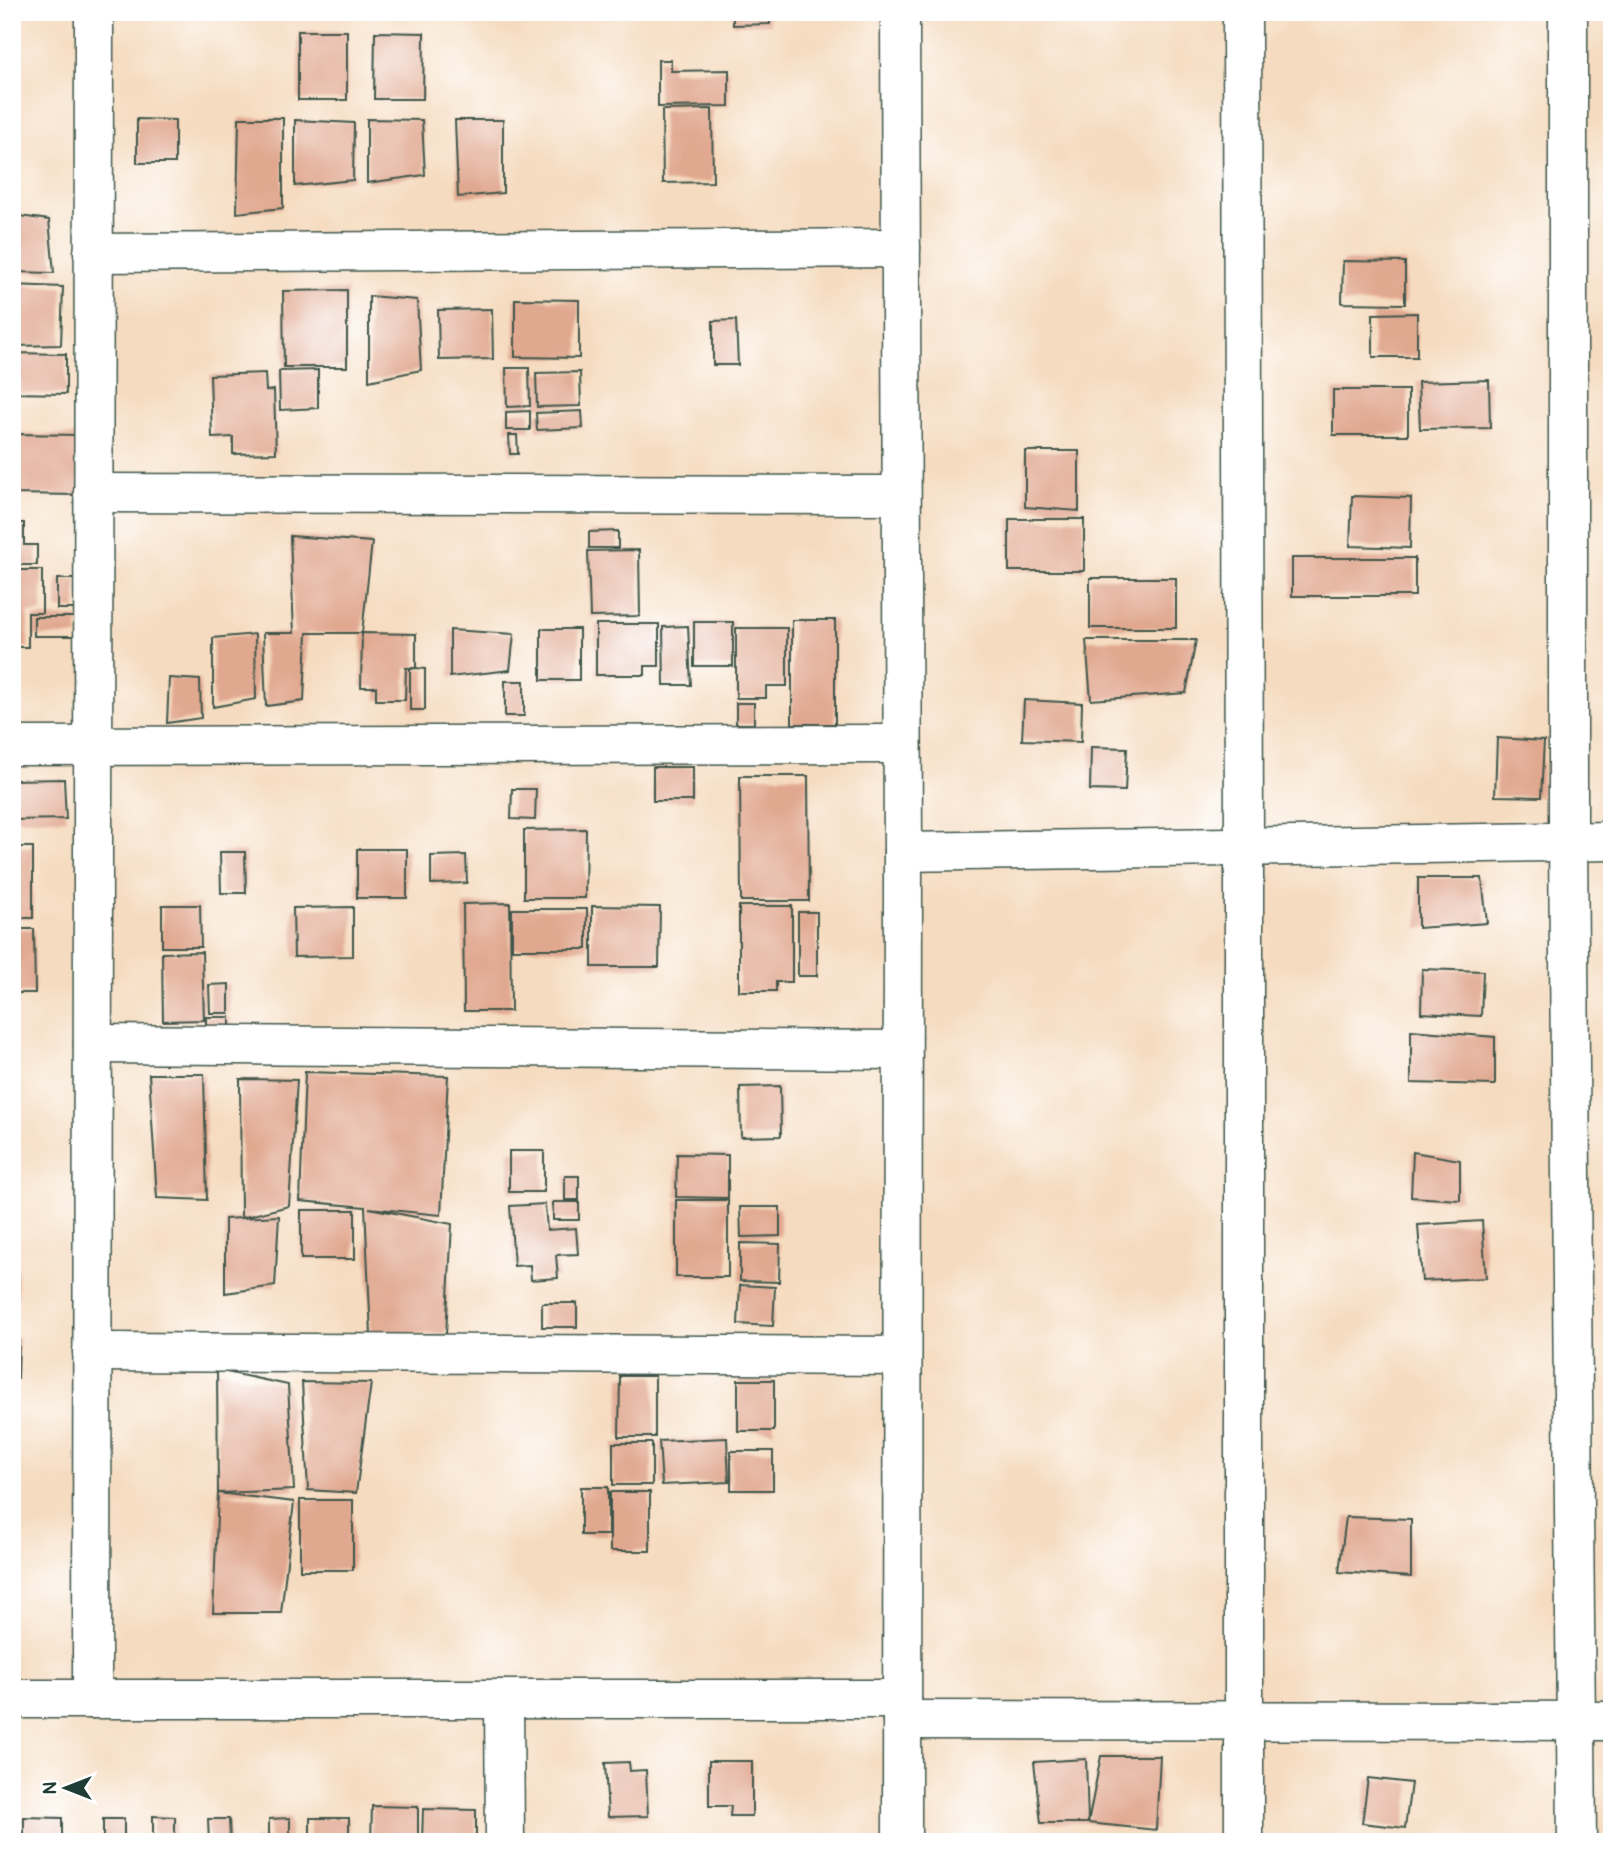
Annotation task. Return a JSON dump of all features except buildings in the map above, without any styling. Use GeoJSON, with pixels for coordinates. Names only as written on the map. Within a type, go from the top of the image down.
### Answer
{"type":"FeatureCollection","features":[{"type":"Feature","properties":{"kind":"street"},"geometry":{"type":"LineString","coordinates":[[92,1699],[94,12]]}},
{"type":"Feature","properties":{"kind":"street"},"geometry":{"type":"LineString","coordinates":[[901,12],[902,1842]]}},
{"type":"Feature","properties":{"kind":"street"},"geometry":{"type":"LineString","coordinates":[[1242,12],[1244,1842]]}},
{"type":"Feature","properties":{"kind":"street"},"geometry":{"type":"LineString","coordinates":[[1568,12],[1568,841],[1594,1721],[1577,1842]]}},
{"type":"Feature","properties":{"kind":"street"},"geometry":{"type":"LineString","coordinates":[[93,253],[901,248]]}},
{"type":"Feature","properties":{"kind":"street"},"geometry":{"type":"LineString","coordinates":[[93,493],[901,495]]}},
{"type":"Feature","properties":{"kind":"street"},"geometry":{"type":"LineString","coordinates":[[12,747],[901,744]]}},
{"type":"Feature","properties":{"kind":"street"},"geometry":{"type":"LineString","coordinates":[[902,852],[1612,841]]}},
{"type":"Feature","properties":{"kind":"street"},"geometry":{"type":"LineString","coordinates":[[93,1044],[901,1050]]}},
{"type":"Feature","properties":{"kind":"street"},"geometry":{"type":"LineString","coordinates":[[92,1352],[901,1356]]}},
{"type":"Feature","properties":{"kind":"street"},"geometry":{"type":"LineString","coordinates":[[12,1699],[504,1699],[1244,1720],[1594,1721]]}},
{"type":"Feature","properties":{"kind":"street"},"geometry":{"type":"LineString","coordinates":[[504,1699],[505,1842]]}}]}
